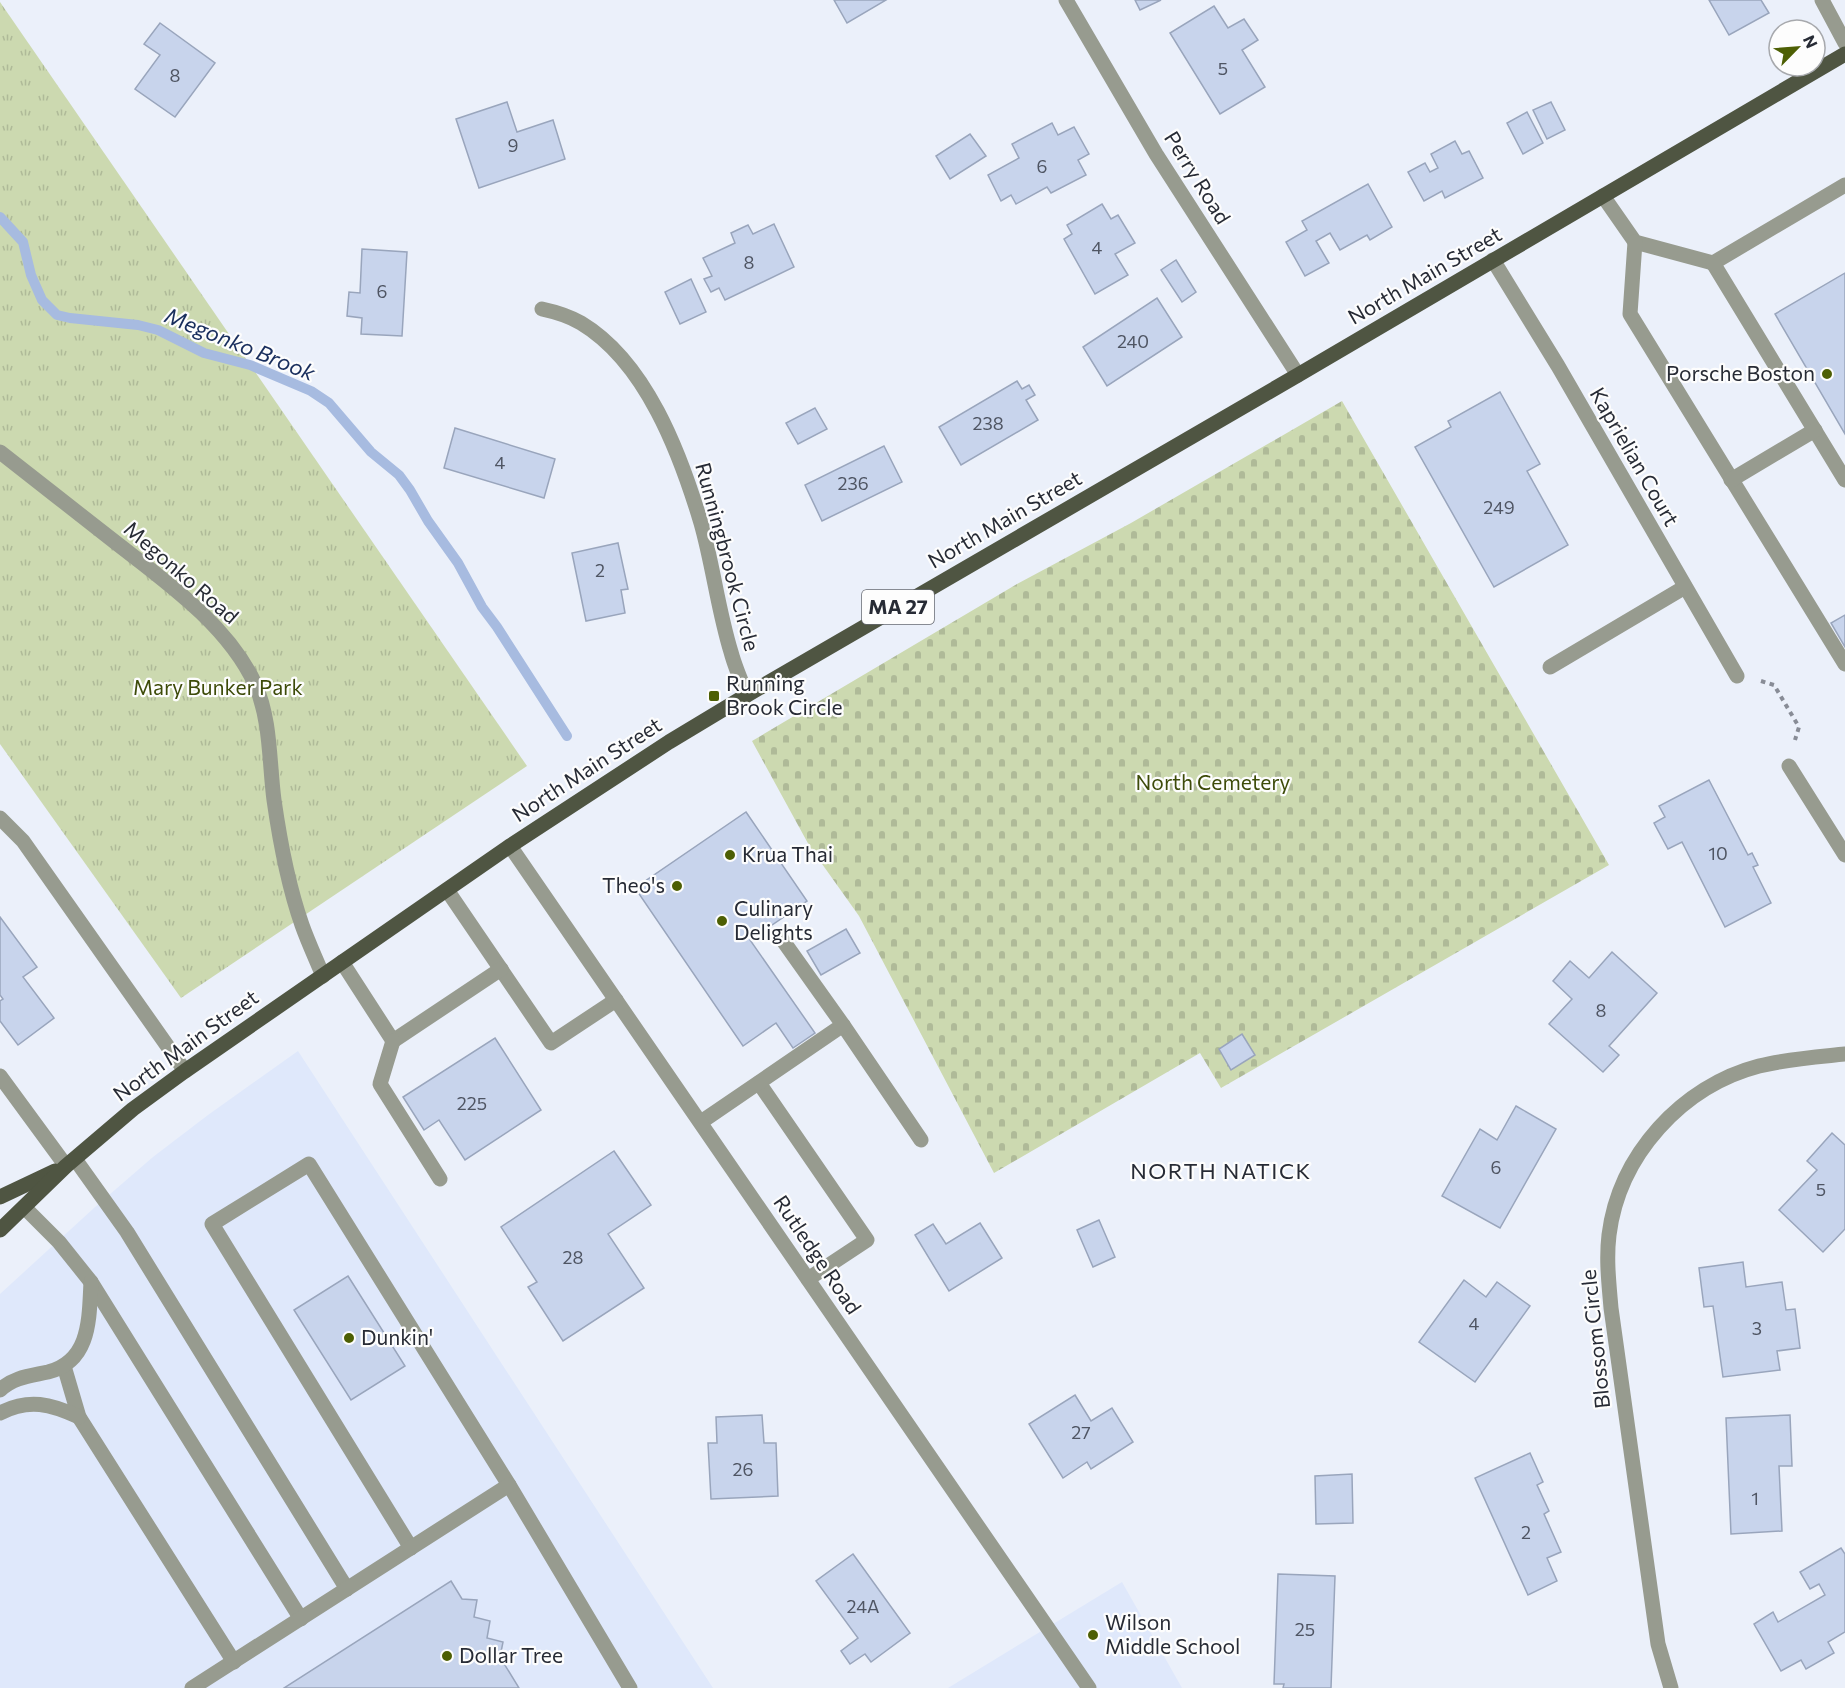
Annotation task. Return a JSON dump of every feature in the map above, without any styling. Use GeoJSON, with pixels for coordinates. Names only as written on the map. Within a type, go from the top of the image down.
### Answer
{"type":"FeatureCollection","features":[{"type":"Feature","properties":{"kind":"main road","name":"North Main Street"},"geometry":{"type":"LineString","coordinates":[[0,1230],[70,1162],[133,1109],[185,1071],[510,846],[669,742],[1845,54]]}},
{"type":"Feature","properties":{"kind":"main road","name":"North Main Street"},"geometry":{"type":"LineString","coordinates":[[0,1197],[70,1162]]}},
{"type":"Feature","properties":{"kind":"street","name":"Perry Road"},"geometry":{"type":"LineString","coordinates":[[1066,0],[1156,154],[1298,375]]}},
{"type":"Feature","properties":{"kind":"street"},"geometry":{"type":"LineString","coordinates":[[1822,0],[1845,43]]}},
{"type":"Feature","properties":{"kind":"street"},"geometry":{"type":"LineString","coordinates":[[1713,262],[1845,185]]}},
{"type":"Feature","properties":{"kind":"street"},"geometry":{"type":"LineString","coordinates":[[1603,196],[1635,242],[1630,314],[1845,664]]}},
{"type":"Feature","properties":{"kind":"street"},"geometry":{"type":"LineString","coordinates":[[1635,242],[1713,262],[1845,480]]}},
{"type":"Feature","properties":{"kind":"street","name":"Kaprielian Court"},"geometry":{"type":"LineString","coordinates":[[1493,260],[1737,676]]}},
{"type":"Feature","properties":{"kind":"street","name":"Runningbrook Circle"},"geometry":{"type":"LineString","coordinates":[[542,309],[580,322],[612,347],[630,368],[664,425],[701,523],[731,652],[747,695]]}},
{"type":"Feature","properties":{"kind":"street"},"geometry":{"type":"LineString","coordinates":[[1731,480],[1815,430]]}},
{"type":"Feature","properties":{"kind":"street","name":"Megonko Road"},"geometry":{"type":"LineString","coordinates":[[0,452],[166,582],[210,623],[231,646],[244,665],[255,685],[268,732],[277,819],[292,892],[322,976]]}},
{"type":"Feature","properties":{"kind":"street"},"geometry":{"type":"LineString","coordinates":[[1550,667],[1685,587]]}},
{"type":"Feature","properties":{"kind":"street"},"geometry":{"type":"LineString","coordinates":[[1789,766],[1845,855]]}},
{"type":"Feature","properties":{"kind":"street"},"geometry":{"type":"LineString","coordinates":[[0,818],[23,841],[185,1071]]}},
{"type":"Feature","properties":{"kind":"street","name":"Rutledge Road"},"geometry":{"type":"LineString","coordinates":[[510,846],[1089,1688]]}},
{"type":"Feature","properties":{"kind":"street"},"geometry":{"type":"LineString","coordinates":[[447,890],[551,1043],[616,1000]]}},
{"type":"Feature","properties":{"kind":"street"},"geometry":{"type":"LineString","coordinates":[[779,935],[921,1140]]}},
{"type":"Feature","properties":{"kind":"street"},"geometry":{"type":"LineString","coordinates":[[342,962],[393,1041]]}},
{"type":"Feature","properties":{"kind":"street"},"geometry":{"type":"LineString","coordinates":[[440,1179],[380,1084],[393,1041],[501,969]]}},
{"type":"Feature","properties":{"kind":"street"},"geometry":{"type":"LineString","coordinates":[[701,1122],[843,1025]]}},
{"type":"Feature","properties":{"kind":"street","name":"Blossom Circle"},"geometry":{"type":"LineString","coordinates":[[1671,1688],[1658,1644],[1611,1308],[1607,1268],[1610,1234],[1618,1199],[1632,1167],[1649,1139],[1672,1113],[1699,1092],[1725,1078],[1757,1067],[1791,1059],[1845,1054]]}},
{"type":"Feature","properties":{"kind":"street"},"geometry":{"type":"LineString","coordinates":[[0,1076],[127,1232],[347,1589]]}},
{"type":"Feature","properties":{"kind":"street"},"geometry":{"type":"LineString","coordinates":[[759,1083],[867,1239],[808,1279]]}},
{"type":"Feature","properties":{"kind":"street"},"geometry":{"type":"LineString","coordinates":[[411,1548],[212,1224],[309,1164],[509,1485],[630,1688]]}},
{"type":"Feature","properties":{"kind":"street"},"geometry":{"type":"LineString","coordinates":[[24,1207],[59,1242],[91,1282],[301,1619]]}},
{"type":"Feature","properties":{"kind":"street"},"geometry":{"type":"LineString","coordinates":[[0,1390],[9,1382],[27,1375],[64,1366],[77,1355],[87,1327],[91,1282]]}},
{"type":"Feature","properties":{"kind":"street"},"geometry":{"type":"LineString","coordinates":[[64,1366],[80,1418],[234,1662]]}},
{"type":"Feature","properties":{"kind":"street"},"geometry":{"type":"LineString","coordinates":[[0,1413],[25,1404],[44,1404],[60,1408],[80,1418]]}},
{"type":"Feature","properties":{"kind":"street"},"geometry":{"type":"LineString","coordinates":[[192,1688],[509,1485]]}},
{"type":"Feature","properties":{"kind":"path"},"geometry":{"type":"LineString","coordinates":[[1737,676],[1774,685],[1799,727],[1789,766]]}},
{"type":"Feature","properties":{"kind":"shaded area"},"geometry":{"type":"Polygon","coordinates":[[[298,1051],[713,1688],[0,1688],[0,1294],[153,1157],[298,1051]]]}},
{"type":"Feature","properties":{"kind":"shaded area","name":"Wilson Middle School"},"geometry":{"type":"Polygon","coordinates":[[[1122,1582],[1182,1688],[948,1688],[1122,1582]]]}},
{"type":"Feature","properties":{"kind":"green space","name":"Mary Bunker Park"},"geometry":{"type":"Polygon","coordinates":[[[0,2],[527,766],[181,998],[0,744],[0,2]]]}},
{"type":"Feature","properties":{"kind":"green space","name":"North Cemetery"},"geometry":{"type":"Polygon","coordinates":[[[1342,401],[1609,865],[1221,1088],[1200,1053],[994,1173],[859,916],[810,847],[752,741],[1017,584],[1131,523],[1342,401]]]}},
{"type":"Feature","properties":{"kind":"building"},"geometry":{"type":"Polygon","coordinates":[[[834,0],[886,0],[847,23],[834,0]]]}},
{"type":"Feature","properties":{"kind":"building"},"geometry":{"type":"Polygon","coordinates":[[[1135,0],[1161,0],[1140,10],[1135,0]]]}},
{"type":"Feature","properties":{"kind":"building"},"geometry":{"type":"Polygon","coordinates":[[[1709,0],[1761,0],[1769,13],[1729,35],[1709,0]]]}},
{"type":"Feature","properties":{"kind":"building"},"geometry":{"type":"Polygon","coordinates":[[[1214,6],[1228,28],[1244,19],[1258,40],[1242,50],[1265,87],[1220,114],[1170,33],[1214,6]]]}},
{"type":"Feature","properties":{"kind":"building"},"geometry":{"type":"Polygon","coordinates":[[[160,23],[215,63],[175,117],[135,89],[160,55],[144,44],[160,23]]]}},
{"type":"Feature","properties":{"kind":"building"},"geometry":{"type":"Polygon","coordinates":[[[507,102],[517,132],[553,120],[565,159],[479,188],[456,119],[507,102]]]}},
{"type":"Feature","properties":{"kind":"building"},"geometry":{"type":"Polygon","coordinates":[[[1551,102],[1565,130],[1547,139],[1533,110],[1551,102]]]}},
{"type":"Feature","properties":{"kind":"building"},"geometry":{"type":"Polygon","coordinates":[[[1527,112],[1543,143],[1523,154],[1507,123],[1527,112]]]}},
{"type":"Feature","properties":{"kind":"building"},"geometry":{"type":"Polygon","coordinates":[[[1052,123],[1058,135],[1074,127],[1089,154],[1078,160],[1086,175],[1051,193],[1047,187],[1016,204],[1011,195],[1001,201],[988,175],[1019,158],[1012,144],[1052,123]]]}},
{"type":"Feature","properties":{"kind":"building"},"geometry":{"type":"Polygon","coordinates":[[[970,134],[986,156],[950,179],[936,156],[970,134]]]}},
{"type":"Feature","properties":{"kind":"building"},"geometry":{"type":"Polygon","coordinates":[[[1455,141],[1462,154],[1469,151],[1483,178],[1445,198],[1442,191],[1424,201],[1408,172],[1425,163],[1430,172],[1438,168],[1431,154],[1455,141]]]}},
{"type":"Feature","properties":{"kind":"building"},"geometry":{"type":"Polygon","coordinates":[[[1368,184],[1392,227],[1370,240],[1367,235],[1340,250],[1330,233],[1316,241],[1329,263],[1305,276],[1286,242],[1307,230],[1302,221],[1368,184]]]}},
{"type":"Feature","properties":{"kind":"building"},"geometry":{"type":"Polygon","coordinates":[[[1102,204],[1111,219],[1118,215],[1135,243],[1115,254],[1128,275],[1095,294],[1064,239],[1072,234],[1067,225],[1102,204]]]}},
{"type":"Feature","properties":{"kind":"building"},"geometry":{"type":"Polygon","coordinates":[[[774,224],[794,267],[725,300],[719,288],[711,292],[704,279],[712,276],[703,258],[735,243],[731,233],[748,225],[753,234],[774,224]]]}},
{"type":"Feature","properties":{"kind":"building"},"geometry":{"type":"Polygon","coordinates":[[[362,249],[407,252],[402,336],[361,334],[362,318],[347,316],[349,292],[360,293],[362,249]]]}},
{"type":"Feature","properties":{"kind":"building"},"geometry":{"type":"Polygon","coordinates":[[[1176,260],[1196,292],[1182,302],[1161,270],[1176,260]]]}},
{"type":"Feature","properties":{"kind":"building","name":"Porsche Boston"},"geometry":{"type":"Polygon","coordinates":[[[1845,273],[1845,434],[1775,314],[1845,273]]]}},
{"type":"Feature","properties":{"kind":"building"},"geometry":{"type":"Polygon","coordinates":[[[691,279],[706,312],[680,324],[665,292],[691,279]]]}},
{"type":"Feature","properties":{"kind":"building"},"geometry":{"type":"Polygon","coordinates":[[[1157,298],[1182,337],[1107,386],[1083,347],[1157,298]]]}},
{"type":"Feature","properties":{"kind":"building"},"geometry":{"type":"Polygon","coordinates":[[[1017,381],[1022,389],[1029,385],[1035,395],[1026,400],[1038,420],[961,465],[939,427],[1017,381]]]}},
{"type":"Feature","properties":{"kind":"building"},"geometry":{"type":"Polygon","coordinates":[[[1500,392],[1540,464],[1527,471],[1568,545],[1494,587],[1415,447],[1451,427],[1448,421],[1500,392]]]}},
{"type":"Feature","properties":{"kind":"building"},"geometry":{"type":"Polygon","coordinates":[[[815,408],[827,429],[798,444],[786,423],[815,408]]]}},
{"type":"Feature","properties":{"kind":"building"},"geometry":{"type":"Polygon","coordinates":[[[455,428],[555,459],[544,498],[444,468],[455,428]]]}},
{"type":"Feature","properties":{"kind":"building"},"geometry":{"type":"Polygon","coordinates":[[[884,446],[902,482],[822,521],[805,485],[884,446]]]}},
{"type":"Feature","properties":{"kind":"building"},"geometry":{"type":"Polygon","coordinates":[[[618,543],[628,589],[621,590],[625,613],[586,621],[572,553],[618,543]]]}},
{"type":"Feature","properties":{"kind":"building"},"geometry":{"type":"Polygon","coordinates":[[[1845,615],[1845,647],[1831,623],[1845,615]]]}},
{"type":"Feature","properties":{"kind":"building"},"geometry":{"type":"Polygon","coordinates":[[[1709,780],[1748,855],[1752,853],[1758,865],[1753,867],[1771,903],[1725,927],[1682,842],[1668,849],[1654,823],[1665,817],[1659,806],[1709,780]]]}},
{"type":"Feature","properties":{"kind":"building"},"geometry":{"type":"Polygon","coordinates":[[[746,812],[807,901],[750,940],[815,1033],[793,1048],[776,1023],[743,1046],[635,888],[746,812]]]}},
{"type":"Feature","properties":{"kind":"building"},"geometry":{"type":"Polygon","coordinates":[[[0,917],[37,967],[23,977],[54,1018],[18,1045],[0,1021],[0,1001],[3,999],[0,995],[0,917]]]}},
{"type":"Feature","properties":{"kind":"building"},"geometry":{"type":"Polygon","coordinates":[[[846,929],[860,953],[821,975],[807,951],[846,929]]]}},
{"type":"Feature","properties":{"kind":"building"},"geometry":{"type":"Polygon","coordinates":[[[1612,952],[1657,993],[1609,1046],[1619,1055],[1603,1072],[1549,1024],[1572,999],[1553,981],[1570,961],[1589,978],[1612,952]]]}},
{"type":"Feature","properties":{"kind":"building"},"geometry":{"type":"Polygon","coordinates":[[[1242,1034],[1255,1055],[1231,1070],[1219,1049],[1242,1034]]]}},
{"type":"Feature","properties":{"kind":"building"},"geometry":{"type":"Polygon","coordinates":[[[495,1038],[541,1110],[465,1160],[439,1120],[424,1130],[403,1097],[495,1038]]]}},
{"type":"Feature","properties":{"kind":"building"},"geometry":{"type":"Polygon","coordinates":[[[1516,1106],[1556,1129],[1500,1228],[1442,1196],[1480,1129],[1497,1140],[1516,1106]]]}},
{"type":"Feature","properties":{"kind":"building"},"geometry":{"type":"Polygon","coordinates":[[[1832,1133],[1845,1145],[1845,1229],[1823,1252],[1779,1210],[1817,1170],[1807,1161],[1832,1133]]]}},
{"type":"Feature","properties":{"kind":"building"},"geometry":{"type":"Polygon","coordinates":[[[614,1151],[651,1205],[608,1234],[644,1288],[563,1341],[528,1287],[537,1282],[501,1227],[614,1151]]]}},
{"type":"Feature","properties":{"kind":"building"},"geometry":{"type":"Polygon","coordinates":[[[1099,1220],[1115,1257],[1093,1267],[1077,1230],[1099,1220]]]}},
{"type":"Feature","properties":{"kind":"building"},"geometry":{"type":"Polygon","coordinates":[[[980,1223],[1002,1258],[949,1291],[915,1235],[933,1224],[946,1244],[980,1223]]]}},
{"type":"Feature","properties":{"kind":"building"},"geometry":{"type":"Polygon","coordinates":[[[1743,1262],[1746,1287],[1782,1282],[1786,1310],[1795,1309],[1800,1348],[1777,1351],[1780,1370],[1723,1377],[1713,1306],[1704,1307],[1699,1268],[1743,1262]]]}},
{"type":"Feature","properties":{"kind":"building","name":"Dunkin'"},"geometry":{"type":"Polygon","coordinates":[[[348,1276],[405,1366],[351,1400],[294,1310],[348,1276]]]}},
{"type":"Feature","properties":{"kind":"building"},"geometry":{"type":"Polygon","coordinates":[[[1464,1280],[1486,1297],[1497,1282],[1530,1306],[1475,1382],[1419,1342],[1464,1280]]]}},
{"type":"Feature","properties":{"kind":"building"},"geometry":{"type":"Polygon","coordinates":[[[1075,1395],[1091,1421],[1112,1408],[1133,1442],[1091,1469],[1087,1462],[1063,1478],[1029,1424],[1075,1395]]]}},
{"type":"Feature","properties":{"kind":"building"},"geometry":{"type":"Polygon","coordinates":[[[762,1415],[764,1443],[776,1443],[778,1496],[711,1499],[708,1443],[717,1443],[716,1417],[762,1415]]]}},
{"type":"Feature","properties":{"kind":"building"},"geometry":{"type":"Polygon","coordinates":[[[1790,1415],[1792,1466],[1779,1466],[1782,1531],[1731,1534],[1726,1418],[1790,1415]]]}},
{"type":"Feature","properties":{"kind":"building"},"geometry":{"type":"Polygon","coordinates":[[[1530,1453],[1543,1482],[1537,1485],[1549,1511],[1544,1514],[1561,1552],[1547,1558],[1557,1581],[1528,1595],[1475,1478],[1530,1453]]]}},
{"type":"Feature","properties":{"kind":"building"},"geometry":{"type":"Polygon","coordinates":[[[1352,1474],[1353,1523],[1316,1524],[1315,1476],[1352,1474]]]}},
{"type":"Feature","properties":{"kind":"building"},"geometry":{"type":"Polygon","coordinates":[[[1841,1548],[1845,1554],[1845,1632],[1828,1642],[1834,1653],[1806,1669],[1801,1660],[1781,1671],[1754,1624],[1773,1612],[1778,1622],[1825,1595],[1819,1584],[1810,1589],[1800,1572],[1841,1548]]]}},
{"type":"Feature","properties":{"kind":"building"},"geometry":{"type":"Polygon","coordinates":[[[853,1554],[910,1633],[871,1662],[865,1654],[850,1664],[841,1651],[858,1638],[816,1581],[853,1554]]]}},
{"type":"Feature","properties":{"kind":"building"},"geometry":{"type":"Polygon","coordinates":[[[1278,1574],[1335,1576],[1331,1688],[1283,1688],[1284,1684],[1274,1684],[1278,1574]]]}},
{"type":"Feature","properties":{"kind":"building"},"geometry":{"type":"Polygon","coordinates":[[[451,1581],[462,1599],[477,1600],[474,1617],[490,1621],[487,1638],[503,1642],[500,1657],[519,1688],[284,1688],[451,1581]]]}},
{"type":"Feature","properties":{"kind":"waterway","name":"Megonko Brook"},"geometry":{"type":"LineString","coordinates":[[0,217],[23,242],[31,275],[42,300],[57,315],[138,325],[158,330],[204,353],[250,365],[311,391],[329,403],[371,452],[399,475],[410,490],[428,521],[458,563],[482,607],[567,736]]}},
{"type":"Feature","properties":{"kind":"place","name":"Porsche Boston"},"geometry":{"type":"Point","coordinates":[1827,374]}},
{"type":"Feature","properties":{"kind":"place","name":"Running Brook Circle"},"geometry":{"type":"Point","coordinates":[714,696]}},
{"type":"Feature","properties":{"kind":"place","name":"Krua Thai"},"geometry":{"type":"Point","coordinates":[730,855]}},
{"type":"Feature","properties":{"kind":"place","name":"Theo's"},"geometry":{"type":"Point","coordinates":[677,886]}},
{"type":"Feature","properties":{"kind":"place","name":"Culinary Delights"},"geometry":{"type":"Point","coordinates":[722,921]}},
{"type":"Feature","properties":{"kind":"place","name":"Dunkin'"},"geometry":{"type":"Point","coordinates":[349,1338]}},
{"type":"Feature","properties":{"kind":"place","name":"Wilson Middle School"},"geometry":{"type":"Point","coordinates":[1093,1635]}},
{"type":"Feature","properties":{"kind":"place","name":"Dollar Tree"},"geometry":{"type":"Point","coordinates":[447,1656]}},
{"type":"Feature","properties":{"kind":"district","name":"NORTH NATICK"},"geometry":{"type":"Point","coordinates":[1221,1171]}}]}
